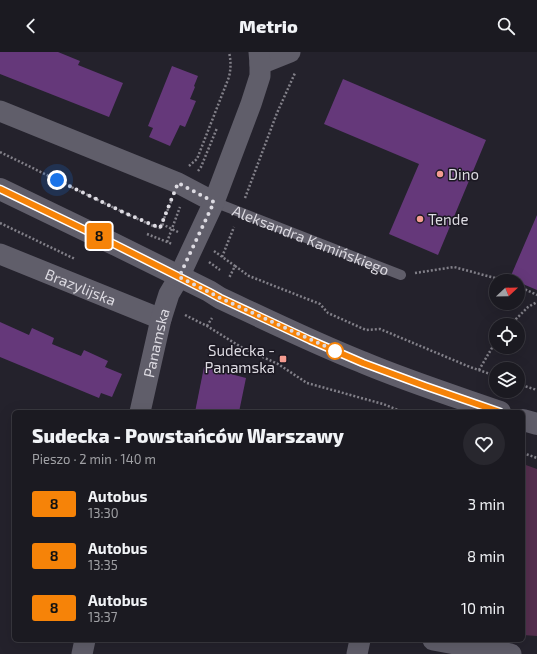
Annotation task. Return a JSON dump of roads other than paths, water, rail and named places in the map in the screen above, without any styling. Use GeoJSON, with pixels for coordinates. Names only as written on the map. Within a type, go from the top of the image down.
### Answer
{"type":"FeatureCollection","features":[{"type":"Feature","properties":{"kind":"street"},"geometry":{"type":"LineString","coordinates":[[260,58],[294,60]]}},
{"type":"Feature","properties":{"kind":"street","name":"Panamska"},"geometry":{"type":"LineString","coordinates":[[140,410],[163,312],[169,294],[179,277],[214,202],[260,76],[260,58]]}},
{"type":"Feature","properties":{"kind":"street","name":"Aleksandra Kamińskiego"},"geometry":{"type":"LineString","coordinates":[[0,111],[182,185],[214,202]]}},
{"type":"Feature","properties":{"kind":"street"},"geometry":{"type":"LineString","coordinates":[[0,189],[114,244],[220,298],[310,340],[363,363],[494,410]]}},
{"type":"Feature","properties":{"kind":"street","name":"Brazylijska"},"geometry":{"type":"LineString","coordinates":[[0,254],[163,312]]}},
{"type":"Feature","properties":{"kind":"street"},"geometry":{"type":"LineString","coordinates":[[525,421],[537,424]]}},
{"type":"Feature","properties":{"kind":"street"},"geometry":{"type":"LineString","coordinates":[[82,654],[85,642]]}},
{"type":"Feature","properties":{"kind":"street"},"geometry":{"type":"LineString","coordinates":[[357,654],[360,642]]}},
{"type":"Feature","properties":{"kind":"street"},"geometry":{"type":"LineString","coordinates":[[443,642],[510,654]]}},
{"type":"Feature","properties":{"kind":"lane","name":"Aleksandra Kamińskiego"},"geometry":{"type":"LineString","coordinates":[[214,202],[401,275]]}},
{"type":"Feature","properties":{"kind":"place","name":"Dino"},"geometry":{"type":"Point","coordinates":[440,174]}},
{"type":"Feature","properties":{"kind":"place","name":"Tende"},"geometry":{"type":"Point","coordinates":[420,219]}},
{"type":"Feature","properties":{"kind":"place","name":"Sudecka - Panamska"},"geometry":{"type":"Point","coordinates":[283,359]}}]}
